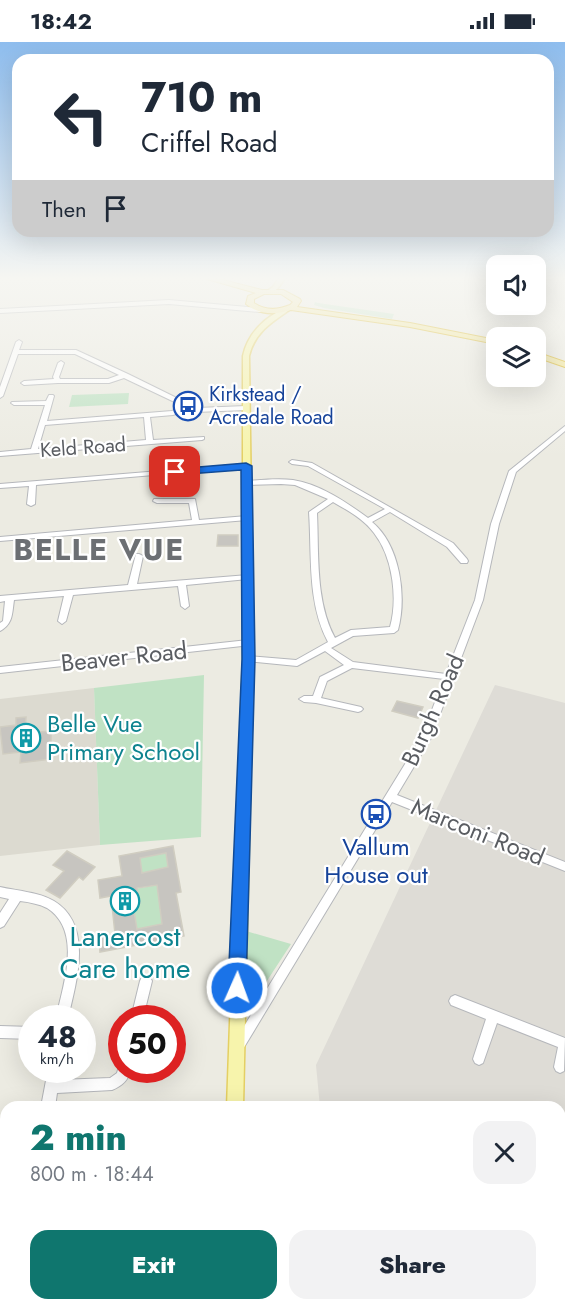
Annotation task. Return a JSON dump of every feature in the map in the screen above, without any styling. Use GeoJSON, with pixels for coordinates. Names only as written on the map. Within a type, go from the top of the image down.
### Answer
{"type":"FeatureCollection","features":[{"type":"Feature","properties":{"kind":"highway"},"geometry":{"type":"LineString","coordinates":[[546,358],[565,365]]}},
{"type":"Feature","properties":{"kind":"main road"},"geometry":{"type":"LineString","coordinates":[[235,1101],[236,1010],[248,659],[246,408],[248,346],[253,338]]}},
{"type":"Feature","properties":{"kind":"street"},"geometry":{"type":"LineString","coordinates":[[0,396],[19,342]]}},
{"type":"Feature","properties":{"kind":"street"},"geometry":{"type":"LineString","coordinates":[[16,352],[76,352],[188,406],[204,411],[246,408]]}},
{"type":"Feature","properties":{"kind":"street"},"geometry":{"type":"LineString","coordinates":[[58,381],[56,378],[61,363]]}},
{"type":"Feature","properties":{"kind":"street"},"geometry":{"type":"LineString","coordinates":[[24,383],[109,381],[126,375]]}},
{"type":"Feature","properties":{"kind":"street"},"geometry":{"type":"LineString","coordinates":[[14,404],[50,400],[34,451]]}},
{"type":"Feature","properties":{"kind":"street"},"geometry":{"type":"LineString","coordinates":[[42,423],[173,413],[188,406]]}},
{"type":"Feature","properties":{"kind":"street"},"geometry":{"type":"LineString","coordinates":[[147,416],[150,442]]}},
{"type":"Feature","properties":{"kind":"street","name":"Burgh Road"},"geometry":{"type":"LineString","coordinates":[[237,1048],[426,738],[479,600],[495,524],[513,471],[565,428]]}},
{"type":"Feature","properties":{"kind":"street","name":"Keld Road"},"geometry":{"type":"LineString","coordinates":[[0,454],[202,438]]}},
{"type":"Feature","properties":{"kind":"street"},"geometry":{"type":"LineString","coordinates":[[292,462],[310,464],[390,509],[450,545],[464,561]]}},
{"type":"Feature","properties":{"kind":"street"},"geometry":{"type":"LineString","coordinates":[[0,486],[246,466]]}},
{"type":"Feature","properties":{"kind":"street"},"geometry":{"type":"LineString","coordinates":[[31,504],[33,483]]}},
{"type":"Feature","properties":{"kind":"street"},"geometry":{"type":"LineString","coordinates":[[246,483],[300,483],[368,521],[378,533],[391,560],[398,598],[398,620],[394,630],[351,633],[297,663],[248,659]]}},
{"type":"Feature","properties":{"kind":"street"},"geometry":{"type":"LineString","coordinates":[[332,500],[313,512],[320,610],[331,646],[351,666]]}},
{"type":"Feature","properties":{"kind":"street"},"geometry":{"type":"LineString","coordinates":[[157,501],[192,501],[196,522]]}},
{"type":"Feature","properties":{"kind":"street"},"geometry":{"type":"LineString","coordinates":[[368,521],[390,509]]}},
{"type":"Feature","properties":{"kind":"street"},"geometry":{"type":"LineString","coordinates":[[0,539],[247,518]]}},
{"type":"Feature","properties":{"kind":"street"},"geometry":{"type":"LineString","coordinates":[[132,587],[139,556]]}},
{"type":"Feature","properties":{"kind":"street"},"geometry":{"type":"LineString","coordinates":[[0,599],[248,577]]}},
{"type":"Feature","properties":{"kind":"street"},"geometry":{"type":"LineString","coordinates":[[182,583],[185,606]]}},
{"type":"Feature","properties":{"kind":"street"},"geometry":{"type":"LineString","coordinates":[[62,621],[69,593]]}},
{"type":"Feature","properties":{"kind":"street"},"geometry":{"type":"LineString","coordinates":[[0,628],[7,622],[10,598]]}},
{"type":"Feature","properties":{"kind":"street","name":"Beaver Road"},"geometry":{"type":"LineString","coordinates":[[0,670],[248,643]]}},
{"type":"Feature","properties":{"kind":"street"},"geometry":{"type":"LineString","coordinates":[[316,700],[323,680],[351,666],[449,677]]}},
{"type":"Feature","properties":{"kind":"street"},"geometry":{"type":"LineString","coordinates":[[304,699],[358,709]]}},
{"type":"Feature","properties":{"kind":"street","name":"Marconi Road"},"geometry":{"type":"LineString","coordinates":[[392,797],[565,867]]}},
{"type":"Feature","properties":{"kind":"street"},"geometry":{"type":"LineString","coordinates":[[0,892],[51,905],[71,927],[74,950],[64,1005]]}},
{"type":"Feature","properties":{"kind":"street"},"geometry":{"type":"LineString","coordinates":[[0,923],[17,896]]}},
{"type":"Feature","properties":{"kind":"street"},"geometry":{"type":"LineString","coordinates":[[140,1005],[146,981]]}},
{"type":"Feature","properties":{"kind":"street"},"geometry":{"type":"LineString","coordinates":[[455,1000],[565,1045],[560,1067]]}},
{"type":"Feature","properties":{"kind":"street"},"geometry":{"type":"LineString","coordinates":[[236,1010],[255,1016]]}},
{"type":"Feature","properties":{"kind":"street"},"geometry":{"type":"LineString","coordinates":[[479,1059],[493,1016]]}},
{"type":"Feature","properties":{"kind":"street"},"geometry":{"type":"LineString","coordinates":[[0,1032],[18,1033]]}},
{"type":"Feature","properties":{"kind":"street"},"geometry":{"type":"LineString","coordinates":[[49,1101],[52,1083]]}},
{"type":"Feature","properties":{"kind":"street"},"geometry":{"type":"LineString","coordinates":[[52,1087],[113,1083]]}},
{"type":"Feature","properties":{"kind":"shaded area"},"geometry":{"type":"Polygon","coordinates":[[[495,685],[565,703],[565,1101],[319,1101],[316,1065],[495,685]]]}},
{"type":"Feature","properties":{"kind":"shaded area","name":"Belle Vue Primary School"},"geometry":{"type":"Polygon","coordinates":[[[94,688],[100,845],[0,856],[0,699],[94,688]]]}},
{"type":"Feature","properties":{"kind":"green space"},"geometry":{"type":"Polygon","coordinates":[[[129,393],[128,404],[69,407],[72,395],[129,393]]]}},
{"type":"Feature","properties":{"kind":"green space"},"geometry":{"type":"Polygon","coordinates":[[[204,675],[201,837],[100,845],[94,688],[204,675]]]}},
{"type":"Feature","properties":{"kind":"green space"},"geometry":{"type":"Polygon","coordinates":[[[166,853],[169,869],[142,873],[140,858],[166,853]]]}},
{"type":"Feature","properties":{"kind":"green space"},"geometry":{"type":"Polygon","coordinates":[[[157,885],[162,924],[137,929],[133,905],[140,903],[138,895],[124,891],[157,885]]]}},
{"type":"Feature","properties":{"kind":"green space"},"geometry":{"type":"Polygon","coordinates":[[[246,931],[291,944],[248,1010],[244,1009],[246,931]]]}},
{"type":"Feature","properties":{"kind":"building"},"geometry":{"type":"Polygon","coordinates":[[[218,535],[238,535],[238,546],[217,546],[218,535]]]}},
{"type":"Feature","properties":{"kind":"building"},"geometry":{"type":"Polygon","coordinates":[[[397,701],[423,707],[418,718],[392,711],[397,701]]]}},
{"type":"Feature","properties":{"kind":"building","name":"Belle Vue Primary School"},"geometry":{"type":"Polygon","coordinates":[[[26,717],[25,733],[51,731],[51,759],[20,763],[21,752],[3,754],[0,727],[16,725],[16,718],[26,717]]]}},
{"type":"Feature","properties":{"kind":"building","name":"Lanercost Care home"},"geometry":{"type":"Polygon","coordinates":[[[173,846],[181,892],[176,893],[184,936],[100,952],[99,938],[115,934],[111,896],[100,898],[98,880],[122,876],[119,856],[173,846]],[[166,853],[140,858],[142,873],[168,867],[166,853]],[[157,885],[137,888],[140,903],[133,905],[137,929],[162,924],[157,885]]]}},
{"type":"Feature","properties":{"kind":"building"},"geometry":{"type":"Polygon","coordinates":[[[67,851],[95,867],[83,880],[79,877],[60,898],[46,890],[64,871],[53,865],[67,851]]]}},
{"type":"Feature","properties":{"kind":"place","name":"Kirkstead / Acredale Road"},"geometry":{"type":"Point","coordinates":[188,406]}},
{"type":"Feature","properties":{"kind":"place","name":"Belle Vue Primary School"},"geometry":{"type":"Point","coordinates":[26,738]}},
{"type":"Feature","properties":{"kind":"place","name":"Vallum House out"},"geometry":{"type":"Point","coordinates":[376,814]}},
{"type":"Feature","properties":{"kind":"place","name":"Lanercost Care home"},"geometry":{"type":"Point","coordinates":[125,901]}},
{"type":"Feature","properties":{"kind":"district","name":"BELLE VUE"},"geometry":{"type":"Point","coordinates":[99,550]}},
{"type":"Feature","properties":{"kind":"route"},"geometry":{"type":"LineString","coordinates":[[175,472],[246,466],[248,659],[237,988]]}}]}
